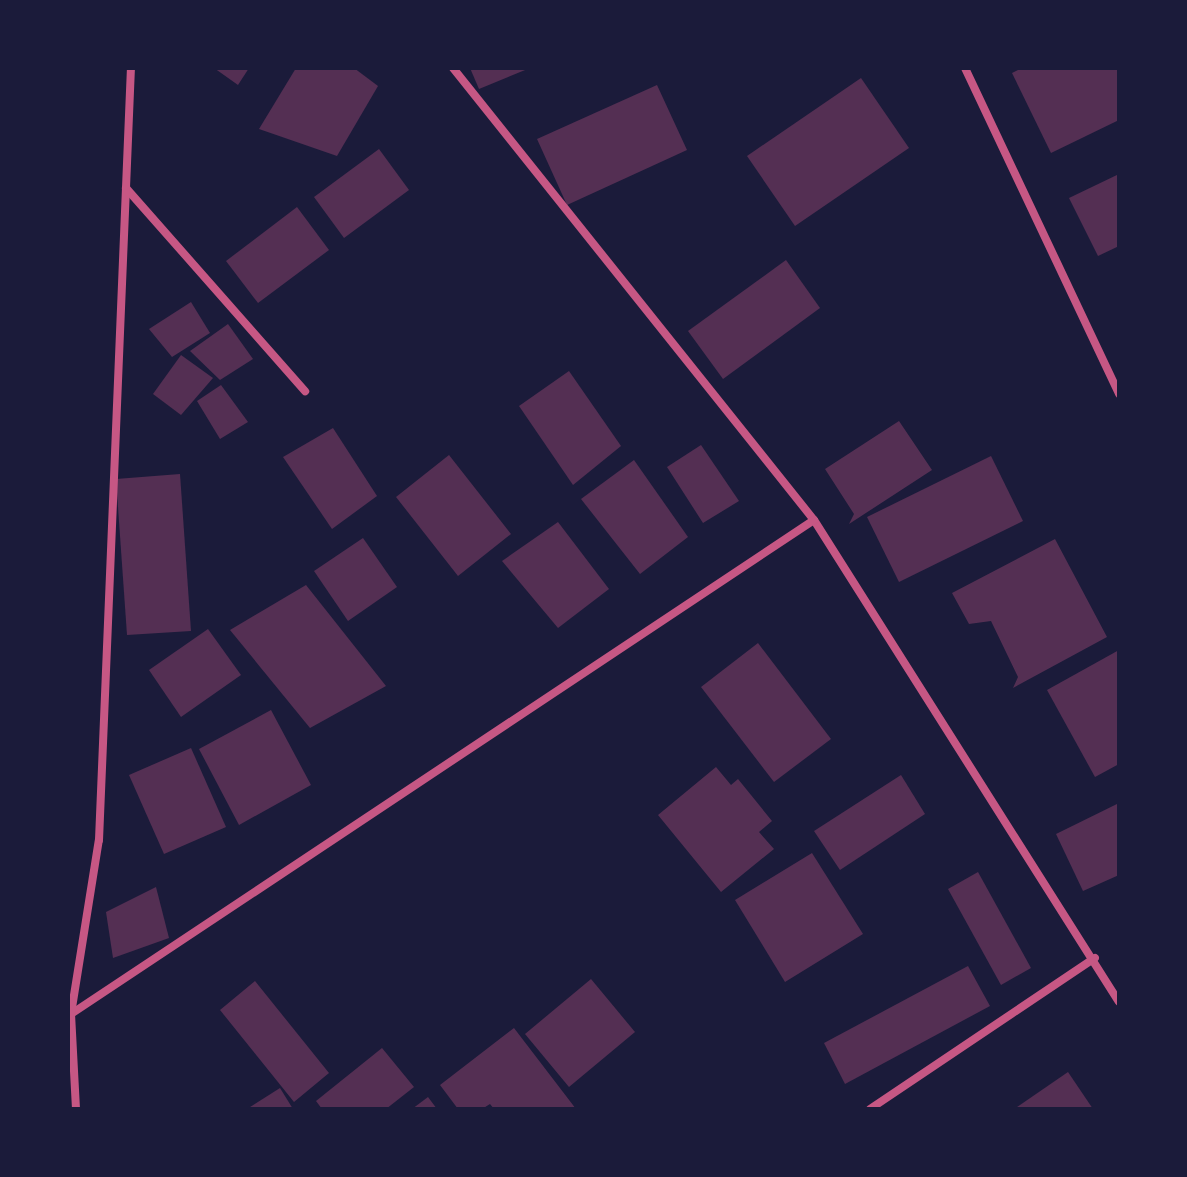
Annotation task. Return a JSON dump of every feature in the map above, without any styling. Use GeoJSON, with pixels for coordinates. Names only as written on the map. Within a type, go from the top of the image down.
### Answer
{"type":"FeatureCollection","features":[{"type":"Feature","properties":{"kind":"street"},"geometry":{"type":"LineString","coordinates":[[76,1109],[71,1014],[99,840],[131,68]]}},
{"type":"Feature","properties":{"kind":"street"},"geometry":{"type":"LineString","coordinates":[[453,68],[814,520],[1095,958],[1119,1002]]}},
{"type":"Feature","properties":{"kind":"street"},"geometry":{"type":"LineString","coordinates":[[965,68],[1119,394]]}},
{"type":"Feature","properties":{"kind":"street"},"geometry":{"type":"LineString","coordinates":[[126,188],[305,391]]}},
{"type":"Feature","properties":{"kind":"street"},"geometry":{"type":"LineString","coordinates":[[71,1014],[814,520]]}},
{"type":"Feature","properties":{"kind":"street"},"geometry":{"type":"LineString","coordinates":[[870,1109],[1095,958]]}},
{"type":"Feature","properties":{"kind":"building"},"geometry":{"type":"Polygon","coordinates":[[[214,68],[249,68],[238,85],[214,68]]]}},
{"type":"Feature","properties":{"kind":"building"},"geometry":{"type":"Polygon","coordinates":[[[296,68],[354,68],[378,86],[337,156],[259,129],[296,68]]]}},
{"type":"Feature","properties":{"kind":"building"},"geometry":{"type":"Polygon","coordinates":[[[470,68],[530,68],[479,89],[470,68]]]}},
{"type":"Feature","properties":{"kind":"building"},"geometry":{"type":"Polygon","coordinates":[[[1022,68],[1119,68],[1119,120],[1051,153],[1012,73],[1022,68]]]}},
{"type":"Feature","properties":{"kind":"building"},"geometry":{"type":"Polygon","coordinates":[[[861,78],[909,148],[795,226],[747,156],[861,78]]]}},
{"type":"Feature","properties":{"kind":"building"},"geometry":{"type":"Polygon","coordinates":[[[657,85],[687,150],[567,205],[537,139],[657,85]]]}},
{"type":"Feature","properties":{"kind":"building"},"geometry":{"type":"Polygon","coordinates":[[[379,149],[409,190],[344,238],[314,197],[379,149]]]}},
{"type":"Feature","properties":{"kind":"building"},"geometry":{"type":"Polygon","coordinates":[[[1119,174],[1119,246],[1098,256],[1069,198],[1119,174]]]}},
{"type":"Feature","properties":{"kind":"building"},"geometry":{"type":"Polygon","coordinates":[[[297,207],[329,250],[258,303],[226,261],[297,207]]]}},
{"type":"Feature","properties":{"kind":"building"},"geometry":{"type":"Polygon","coordinates":[[[786,260],[820,308],[723,379],[688,331],[786,260]]]}},
{"type":"Feature","properties":{"kind":"building"},"geometry":{"type":"Polygon","coordinates":[[[191,302],[210,333],[172,357],[149,329],[191,302]]]}},
{"type":"Feature","properties":{"kind":"building"},"geometry":{"type":"Polygon","coordinates":[[[228,324],[253,359],[220,380],[190,351],[228,324]]]}},
{"type":"Feature","properties":{"kind":"building"},"geometry":{"type":"Polygon","coordinates":[[[181,355],[213,378],[181,415],[153,394],[181,355]]]}},
{"type":"Feature","properties":{"kind":"building"},"geometry":{"type":"Polygon","coordinates":[[[569,371],[621,446],[573,485],[519,406],[569,371]]]}},
{"type":"Feature","properties":{"kind":"building"},"geometry":{"type":"Polygon","coordinates":[[[221,385],[248,422],[220,439],[197,401],[221,385]]]}},
{"type":"Feature","properties":{"kind":"building"},"geometry":{"type":"Polygon","coordinates":[[[899,421],[932,470],[849,524],[854,514],[825,469],[899,421]]]}},
{"type":"Feature","properties":{"kind":"building"},"geometry":{"type":"Polygon","coordinates":[[[333,428],[377,496],[332,529],[283,457],[333,428]]]}},
{"type":"Feature","properties":{"kind":"building"},"geometry":{"type":"Polygon","coordinates":[[[701,445],[739,501],[703,523],[667,467],[701,445]]]}},
{"type":"Feature","properties":{"kind":"building"},"geometry":{"type":"Polygon","coordinates":[[[449,455],[511,534],[458,576],[396,497],[449,455]]]}},
{"type":"Feature","properties":{"kind":"building"},"geometry":{"type":"Polygon","coordinates":[[[991,456],[1023,521],[899,582],[867,517],[991,456]]]}},
{"type":"Feature","properties":{"kind":"building"},"geometry":{"type":"Polygon","coordinates":[[[634,460],[688,537],[640,574],[581,499],[634,460]]]}},
{"type":"Feature","properties":{"kind":"building"},"geometry":{"type":"Polygon","coordinates":[[[180,474],[191,631],[127,635],[116,479],[180,474]]]}},
{"type":"Feature","properties":{"kind":"building"},"geometry":{"type":"Polygon","coordinates":[[[558,522],[609,589],[558,628],[502,561],[558,522]]]}},
{"type":"Feature","properties":{"kind":"building"},"geometry":{"type":"Polygon","coordinates":[[[363,538],[397,587],[348,621],[314,571],[363,538]]]}},
{"type":"Feature","properties":{"kind":"building"},"geometry":{"type":"Polygon","coordinates":[[[1055,539],[1107,637],[1013,688],[1018,677],[991,621],[969,624],[952,593],[1055,539]]]}},
{"type":"Feature","properties":{"kind":"building"},"geometry":{"type":"Polygon","coordinates":[[[306,585],[386,686],[310,728],[230,630],[306,585]]]}},
{"type":"Feature","properties":{"kind":"building"},"geometry":{"type":"Polygon","coordinates":[[[208,629],[241,675],[181,717],[149,670],[208,629]]]}},
{"type":"Feature","properties":{"kind":"building"},"geometry":{"type":"Polygon","coordinates":[[[758,643],[831,739],[774,782],[701,687],[758,643]]]}},
{"type":"Feature","properties":{"kind":"building"},"geometry":{"type":"Polygon","coordinates":[[[1119,650],[1119,764],[1095,777],[1047,690],[1119,650]]]}},
{"type":"Feature","properties":{"kind":"building"},"geometry":{"type":"Polygon","coordinates":[[[271,710],[311,785],[239,825],[199,749],[271,710]]]}},
{"type":"Feature","properties":{"kind":"building"},"geometry":{"type":"Polygon","coordinates":[[[191,748],[226,827],[164,854],[129,775],[191,748]]]}},
{"type":"Feature","properties":{"kind":"building"},"geometry":{"type":"Polygon","coordinates":[[[716,767],[731,785],[738,779],[772,821],[759,832],[774,849],[721,892],[658,815],[716,767]]]}},
{"type":"Feature","properties":{"kind":"building"},"geometry":{"type":"Polygon","coordinates":[[[901,775],[925,814],[840,870],[814,831],[901,775]]]}},
{"type":"Feature","properties":{"kind":"building"},"geometry":{"type":"Polygon","coordinates":[[[1119,803],[1119,875],[1083,891],[1056,834],[1119,803]]]}},
{"type":"Feature","properties":{"kind":"building"},"geometry":{"type":"Polygon","coordinates":[[[812,853],[863,934],[785,982],[735,900],[812,853]]]}},
{"type":"Feature","properties":{"kind":"building"},"geometry":{"type":"Polygon","coordinates":[[[978,872],[1031,968],[1001,985],[948,889],[978,872]]]}},
{"type":"Feature","properties":{"kind":"building"},"geometry":{"type":"Polygon","coordinates":[[[156,887],[169,938],[113,958],[106,912],[156,887]]]}},
{"type":"Feature","properties":{"kind":"building"},"geometry":{"type":"Polygon","coordinates":[[[968,966],[990,1006],[845,1084],[824,1043],[968,966]]]}},
{"type":"Feature","properties":{"kind":"building"},"geometry":{"type":"Polygon","coordinates":[[[591,979],[635,1032],[569,1087],[525,1034],[591,979]]]}},
{"type":"Feature","properties":{"kind":"building"},"geometry":{"type":"Polygon","coordinates":[[[255,981],[329,1073],[294,1102],[220,1010],[255,981]]]}},
{"type":"Feature","properties":{"kind":"building"},"geometry":{"type":"Polygon","coordinates":[[[514,1028],[576,1109],[494,1109],[490,1104],[482,1109],[458,1109],[440,1085],[514,1028]]]}},
{"type":"Feature","properties":{"kind":"building"},"geometry":{"type":"Polygon","coordinates":[[[382,1048],[414,1087],[386,1109],[322,1109],[316,1101],[382,1048]]]}},
{"type":"Feature","properties":{"kind":"building"},"geometry":{"type":"Polygon","coordinates":[[[1068,1072],[1093,1109],[1014,1109],[1068,1072]]]}},
{"type":"Feature","properties":{"kind":"building"},"geometry":{"type":"Polygon","coordinates":[[[280,1088],[293,1109],[247,1109],[280,1088]]]}},
{"type":"Feature","properties":{"kind":"building"},"geometry":{"type":"Polygon","coordinates":[[[428,1097],[437,1109],[412,1109],[428,1097]]]}}]}
